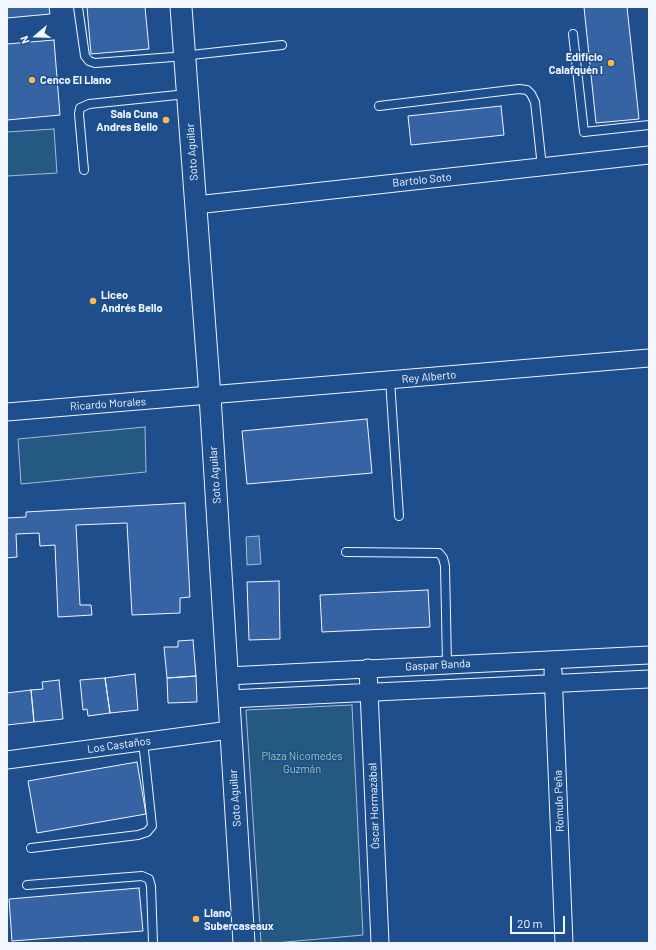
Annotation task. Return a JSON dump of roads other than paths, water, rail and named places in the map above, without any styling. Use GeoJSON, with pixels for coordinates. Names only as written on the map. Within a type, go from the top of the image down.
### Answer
{"type":"FeatureCollection","features":[{"type":"Feature","properties":{"kind":"street","name":"Soto Aguilar"},"geometry":{"type":"LineString","coordinates":[[181,7],[210,396],[244,943]]}},
{"type":"Feature","properties":{"kind":"street","name":"Bartolo Soto"},"geometry":{"type":"LineString","coordinates":[[196,205],[649,155]]}},
{"type":"Feature","properties":{"kind":"street","name":"Rey Alberto"},"geometry":{"type":"LineString","coordinates":[[210,396],[649,358]]}},
{"type":"Feature","properties":{"kind":"street","name":"Ricardo Morales"},"geometry":{"type":"LineString","coordinates":[[7,412],[210,396]]}},
{"type":"Feature","properties":{"kind":"street","name":"Gaspar Banda"},"geometry":{"type":"LineString","coordinates":[[227,676],[649,655]]}},
{"type":"Feature","properties":{"kind":"street","name":"Rómulo Peña"},"geometry":{"type":"LineString","coordinates":[[553,659],[564,943]]}},
{"type":"Feature","properties":{"kind":"street","name":"Óscar Hormazábal"},"geometry":{"type":"LineString","coordinates":[[368,668],[380,943]]}},
{"type":"Feature","properties":{"kind":"street"},"geometry":{"type":"LineString","coordinates":[[229,699],[649,679]]}},
{"type":"Feature","properties":{"kind":"street","name":"Los Castaños"},"geometry":{"type":"LineString","coordinates":[[7,760],[230,730]]}},
{"type":"Feature","properties":{"kind":"lane"},"geometry":{"type":"LineString","coordinates":[[78,7],[85,56],[89,61],[95,63],[185,56],[282,45]]}},
{"type":"Feature","properties":{"kind":"lane"},"geometry":{"type":"LineString","coordinates":[[573,34],[584,132],[649,125]]}},
{"type":"Feature","properties":{"kind":"lane"},"geometry":{"type":"LineString","coordinates":[[379,106],[520,89],[527,90],[535,102],[542,167]]}},
{"type":"Feature","properties":{"kind":"lane"},"geometry":{"type":"LineString","coordinates":[[84,170],[79,114],[80,108],[88,104],[188,93]]}},
{"type":"Feature","properties":{"kind":"lane"},"geometry":{"type":"LineString","coordinates":[[390,380],[399,516]]}},
{"type":"Feature","properties":{"kind":"lane"},"geometry":{"type":"LineString","coordinates":[[346,552],[439,553],[443,558],[445,566],[447,664]]}},
{"type":"Feature","properties":{"kind":"lane"},"geometry":{"type":"LineString","coordinates":[[31,848],[138,835],[147,832],[152,826],[143,742]]}},
{"type":"Feature","properties":{"kind":"lane"},"geometry":{"type":"LineString","coordinates":[[27,885],[142,876],[149,879],[151,886],[153,943]]}},
{"type":"Feature","properties":{"kind":"place","name":"Edificio Calafquén I"},"geometry":{"type":"Point","coordinates":[611,63]}},
{"type":"Feature","properties":{"kind":"place","name":"Cenco El Llano"},"geometry":{"type":"Point","coordinates":[32,80]}},
{"type":"Feature","properties":{"kind":"place","name":"Sala Cuna Andres Bello"},"geometry":{"type":"Point","coordinates":[166,120]}},
{"type":"Feature","properties":{"kind":"place","name":"Liceo Andrés Bello"},"geometry":{"type":"Point","coordinates":[93,301]}},
{"type":"Feature","properties":{"kind":"place","name":"Llano Subercaseaux"},"geometry":{"type":"Point","coordinates":[196,919]}},
{"type":"Feature","properties":{"kind":"park label","name":"Plaza Nicomedes Guzmán"},"geometry":{"type":"Point","coordinates":[302,762]}}]}
